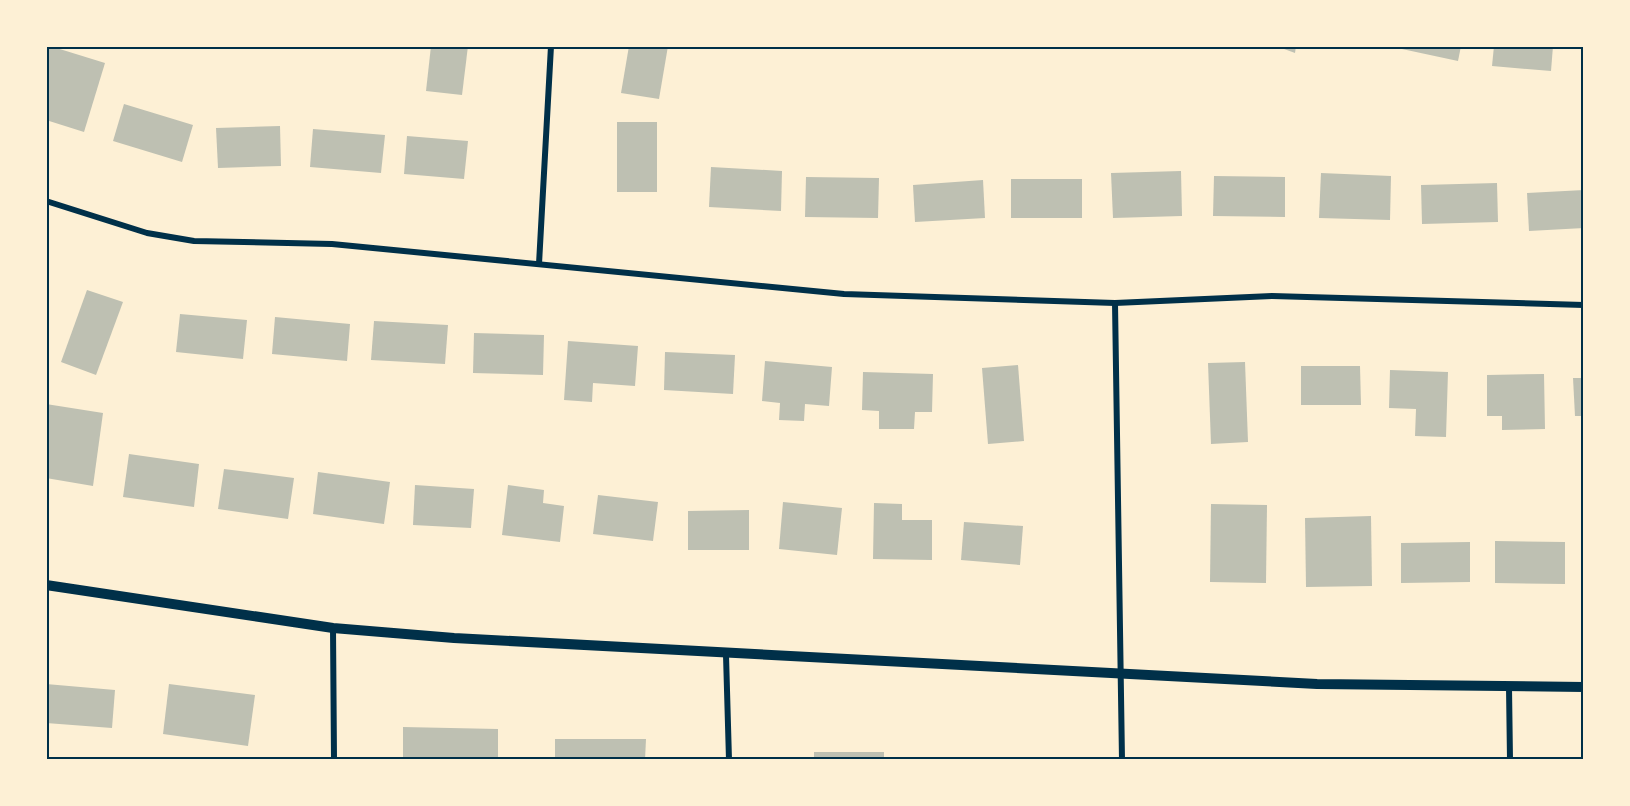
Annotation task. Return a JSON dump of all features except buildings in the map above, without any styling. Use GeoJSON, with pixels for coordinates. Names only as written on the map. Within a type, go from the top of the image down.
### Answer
{"type":"FeatureCollection","features":[{"type":"Feature","properties":{"kind":"street"},"geometry":{"type":"LineString","coordinates":[[539,264],[551,46]]}},
{"type":"Feature","properties":{"kind":"street"},"geometry":{"type":"LineString","coordinates":[[46,201],[147,232],[194,241],[332,244],[844,294],[1115,303],[1272,296],[1584,305]]}},
{"type":"Feature","properties":{"kind":"street"},"geometry":{"type":"LineString","coordinates":[[1115,303],[1122,759]]}},
{"type":"Feature","properties":{"kind":"street"},"geometry":{"type":"LineString","coordinates":[[46,585],[333,628],[726,655],[1317,684],[1584,687]]}},
{"type":"Feature","properties":{"kind":"street"},"geometry":{"type":"LineString","coordinates":[[333,628],[334,759]]}},
{"type":"Feature","properties":{"kind":"street"},"geometry":{"type":"LineString","coordinates":[[726,655],[729,759]]}},
{"type":"Feature","properties":{"kind":"street"},"geometry":{"type":"LineString","coordinates":[[1509,687],[1510,759]]}}]}
